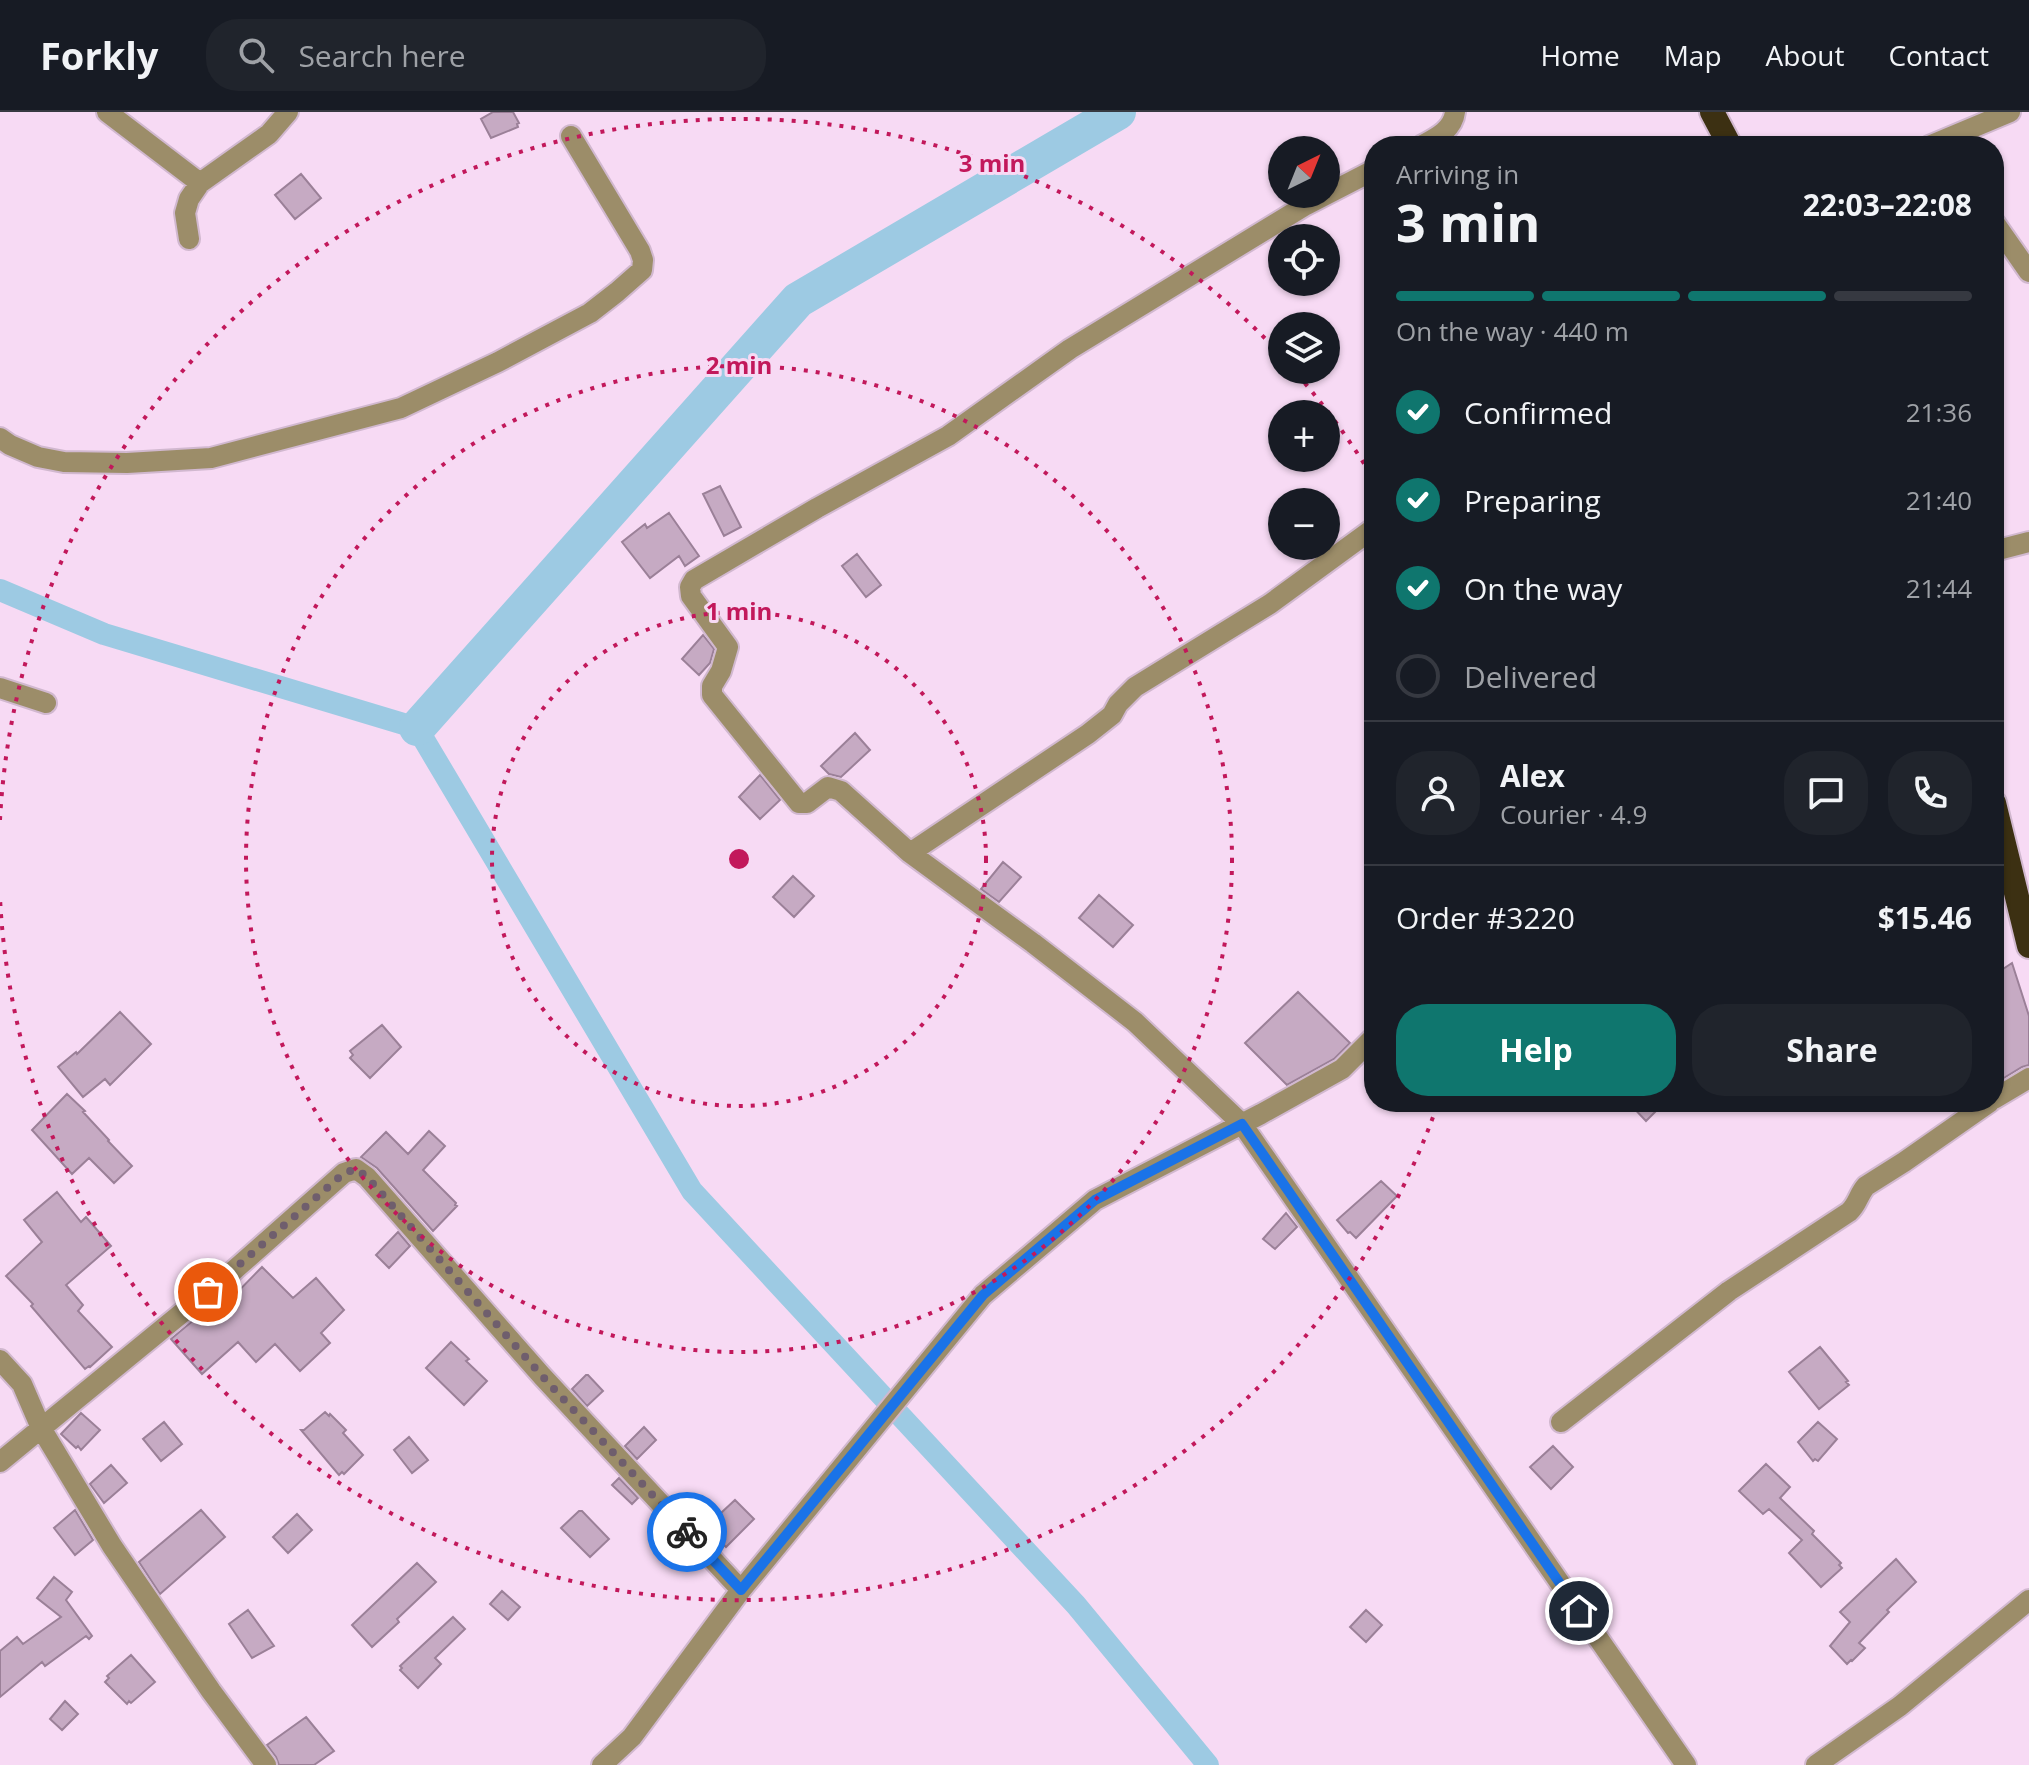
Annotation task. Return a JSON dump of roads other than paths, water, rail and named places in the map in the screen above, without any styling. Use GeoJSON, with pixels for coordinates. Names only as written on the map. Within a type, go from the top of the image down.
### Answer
{"type":"FeatureCollection","features":[{"type":"Feature","properties":{"kind":"highway"},"geometry":{"type":"LineString","coordinates":[[1712,112],[1725,136]]}},
{"type":"Feature","properties":{"kind":"highway"},"geometry":{"type":"LineString","coordinates":[[2004,844],[2029,946]]}},
{"type":"Feature","properties":{"kind":"street"},"geometry":{"type":"LineString","coordinates":[[107,112],[200,183]]}},
{"type":"Feature","properties":{"kind":"street"},"geometry":{"type":"LineString","coordinates":[[189,239],[185,213],[189,199],[200,183],[269,134],[288,112]]}},
{"type":"Feature","properties":{"kind":"street"},"geometry":{"type":"LineString","coordinates":[[1437,136],[1454,122],[1455,112]]}},
{"type":"Feature","properties":{"kind":"street"},"geometry":{"type":"LineString","coordinates":[[1953,136],[2010,112]]}},
{"type":"Feature","properties":{"kind":"street"},"geometry":{"type":"LineString","coordinates":[[0,438],[38,457],[64,462],[127,463],[211,458],[401,408],[498,362],[590,313],[642,270],[640,251],[571,136]]}},
{"type":"Feature","properties":{"kind":"street"},"geometry":{"type":"LineString","coordinates":[[1364,175],[1306,205],[1070,349],[948,436],[694,580],[690,587],[691,596],[728,647],[721,671],[712,686],[712,695],[799,803],[807,803],[828,787],[841,791],[910,853],[1135,1022],[1242,1124],[1686,1765]]}},
{"type":"Feature","properties":{"kind":"street"},"geometry":{"type":"LineString","coordinates":[[2004,236],[2029,272]]}},
{"type":"Feature","properties":{"kind":"street"},"geometry":{"type":"LineString","coordinates":[[910,853],[1088,734],[1112,715],[1135,687],[1270,604],[1364,535]]}},
{"type":"Feature","properties":{"kind":"street"},"geometry":{"type":"LineString","coordinates":[[2004,548],[2029,542]]}},
{"type":"Feature","properties":{"kind":"street"},"geometry":{"type":"LineString","coordinates":[[0,688],[46,703]]}},
{"type":"Feature","properties":{"kind":"street"},"geometry":{"type":"LineString","coordinates":[[602,1765],[632,1737],[741,1590],[983,1295],[1095,1200],[1342,1069],[1364,1047]]}},
{"type":"Feature","properties":{"kind":"street"},"geometry":{"type":"LineString","coordinates":[[2004,1093],[2029,1078]]}},
{"type":"Feature","properties":{"kind":"street"},"geometry":{"type":"LineString","coordinates":[[1561,1422],[1729,1291],[1849,1212],[1857,1205],[1866,1186],[1975,1112]]}},
{"type":"Feature","properties":{"kind":"street"},"geometry":{"type":"LineString","coordinates":[[0,1462],[232,1272],[344,1173],[356,1169],[367,1177],[551,1386],[741,1590]]}},
{"type":"Feature","properties":{"kind":"street"},"geometry":{"type":"LineString","coordinates":[[0,1360],[22,1384],[41,1428],[112,1546],[211,1691],[266,1765]]}},
{"type":"Feature","properties":{"kind":"street"},"geometry":{"type":"LineString","coordinates":[[1816,1765],[1900,1706],[2029,1600]]}},
{"type":"Feature","properties":{"kind":"waterway"},"geometry":{"type":"LineString","coordinates":[[417,728],[798,300],[1118,112]]}},
{"type":"Feature","properties":{"kind":"waterway"},"geometry":{"type":"LineString","coordinates":[[0,590],[104,634],[417,728],[692,1191],[1076,1605],[1208,1765]]}}]}
